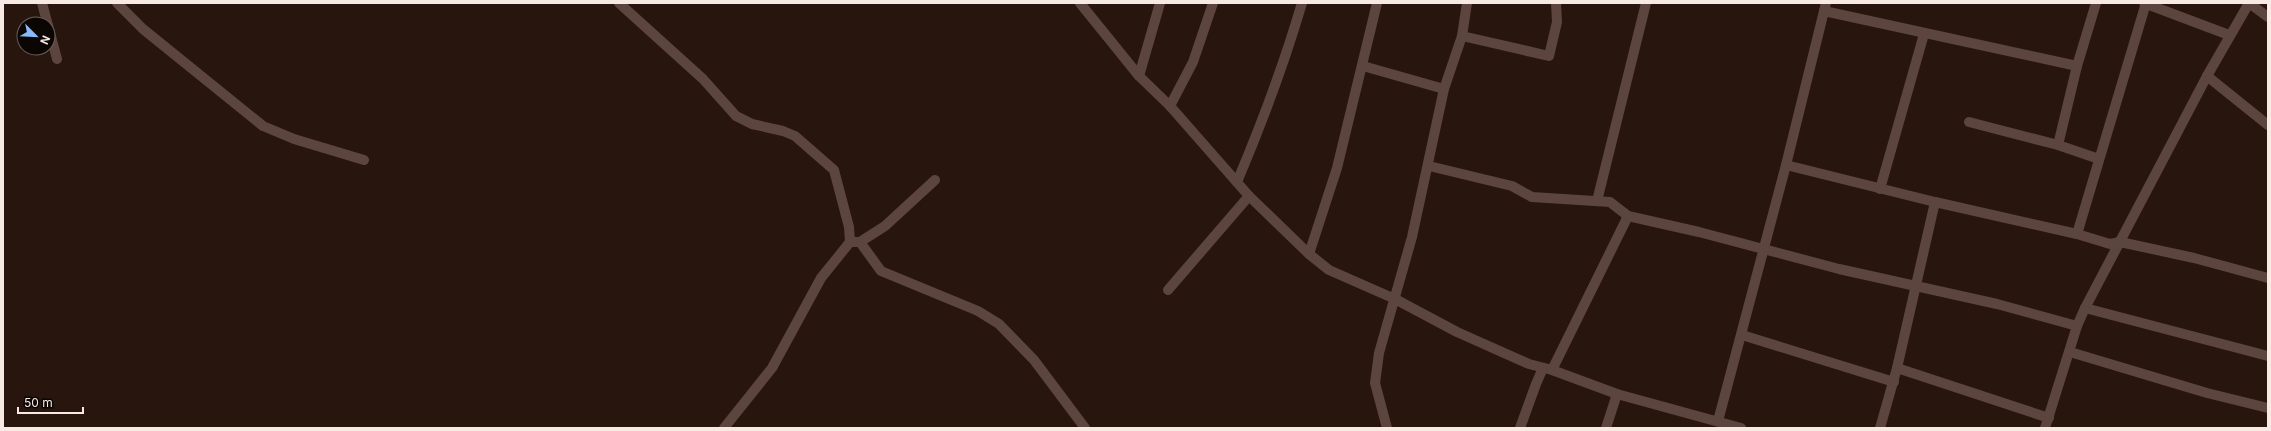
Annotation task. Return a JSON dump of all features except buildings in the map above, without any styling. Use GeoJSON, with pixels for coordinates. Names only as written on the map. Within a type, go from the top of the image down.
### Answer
{"type":"FeatureCollection","features":[{"type":"Feature","properties":{"kind":"street"},"geometry":{"type":"LineString","coordinates":[[42,3],[57,59]]}},
{"type":"Feature","properties":{"kind":"street"},"geometry":{"type":"LineString","coordinates":[[117,3],[160,44],[263,126],[294,139],[364,160]]}},
{"type":"Feature","properties":{"kind":"street"},"geometry":{"type":"LineString","coordinates":[[619,3],[703,79],[736,116],[752,124],[783,131],[795,136],[834,170],[849,227],[855,242],[881,271],[978,310],[999,324],[1034,360],[1085,428]]}},
{"type":"Feature","properties":{"kind":"street"},"geometry":{"type":"LineString","coordinates":[[1080,3],[1139,76],[1170,106],[1249,196],[1309,254],[1329,270],[1394,299],[1457,332],[1548,369],[1702,424],[1718,422],[1741,428]]}},
{"type":"Feature","properties":{"kind":"street"},"geometry":{"type":"LineString","coordinates":[[1139,76],[1160,3]]}},
{"type":"Feature","properties":{"kind":"street"},"geometry":{"type":"LineString","coordinates":[[1170,106],[1193,62],[1213,3]]}},
{"type":"Feature","properties":{"kind":"street"},"geometry":{"type":"LineString","coordinates":[[1237,182],[1257,136],[1292,39],[1302,3]]}},
{"type":"Feature","properties":{"kind":"street"},"geometry":{"type":"LineString","coordinates":[[1309,254],[1337,168],[1363,66],[1377,3]]}},
{"type":"Feature","properties":{"kind":"street"},"geometry":{"type":"LineString","coordinates":[[1387,428],[1375,383],[1379,353],[1429,166],[1444,90],[1462,36],[1467,3]]}},
{"type":"Feature","properties":{"kind":"street"},"geometry":{"type":"LineString","coordinates":[[1462,36],[1549,56],[1557,22],[1556,3]]}},
{"type":"Feature","properties":{"kind":"street"},"geometry":{"type":"LineString","coordinates":[[1597,202],[1646,3]]}},
{"type":"Feature","properties":{"kind":"street"},"geometry":{"type":"LineString","coordinates":[[2058,145],[2059,133],[2096,3]]}},
{"type":"Feature","properties":{"kind":"street"},"geometry":{"type":"LineString","coordinates":[[2077,234],[2145,3],[2229,35]]}},
{"type":"Feature","properties":{"kind":"street"},"geometry":{"type":"LineString","coordinates":[[1897,368],[2046,425],[2077,326],[2085,308],[2229,35],[2249,3],[2268,17]]}},
{"type":"Feature","properties":{"kind":"street"},"geometry":{"type":"LineString","coordinates":[[1718,422],[1742,335],[1825,7],[1924,34],[2077,66]]}},
{"type":"Feature","properties":{"kind":"street"},"geometry":{"type":"LineString","coordinates":[[1880,189],[1924,34]]}},
{"type":"Feature","properties":{"kind":"street"},"geometry":{"type":"LineString","coordinates":[[1363,66],[1444,90]]}},
{"type":"Feature","properties":{"kind":"street"},"geometry":{"type":"LineString","coordinates":[[2207,76],[2268,125]]}},
{"type":"Feature","properties":{"kind":"street"},"geometry":{"type":"LineString","coordinates":[[1970,122],[2058,145],[2099,159]]}},
{"type":"Feature","properties":{"kind":"street"},"geometry":{"type":"LineString","coordinates":[[1786,164],[1880,189],[2077,234],[2110,244],[2120,242],[2194,258],[2268,278]]}},
{"type":"Feature","properties":{"kind":"street"},"geometry":{"type":"LineString","coordinates":[[1429,166],[1512,186],[1532,197],[1610,202],[1628,216],[1764,249],[1838,269],[1996,304],[2077,326]]}},
{"type":"Feature","properties":{"kind":"street"},"geometry":{"type":"LineString","coordinates":[[724,428],[772,368],[821,278],[855,242],[885,226],[935,180]]}},
{"type":"Feature","properties":{"kind":"street"},"geometry":{"type":"LineString","coordinates":[[1168,290],[1249,196]]}},
{"type":"Feature","properties":{"kind":"street"},"geometry":{"type":"LineString","coordinates":[[1880,428],[1894,382],[1935,202]]}},
{"type":"Feature","properties":{"kind":"street"},"geometry":{"type":"LineString","coordinates":[[1520,428],[1536,384],[1548,369],[1628,216]]}},
{"type":"Feature","properties":{"kind":"street"},"geometry":{"type":"LineString","coordinates":[[2085,308],[2268,356]]}},
{"type":"Feature","properties":{"kind":"street"},"geometry":{"type":"LineString","coordinates":[[1742,335],[1894,382]]}},
{"type":"Feature","properties":{"kind":"street"},"geometry":{"type":"LineString","coordinates":[[2070,352],[2207,393],[2268,408]]}},
{"type":"Feature","properties":{"kind":"street"},"geometry":{"type":"LineString","coordinates":[[1606,428],[1617,394]]}}]}
